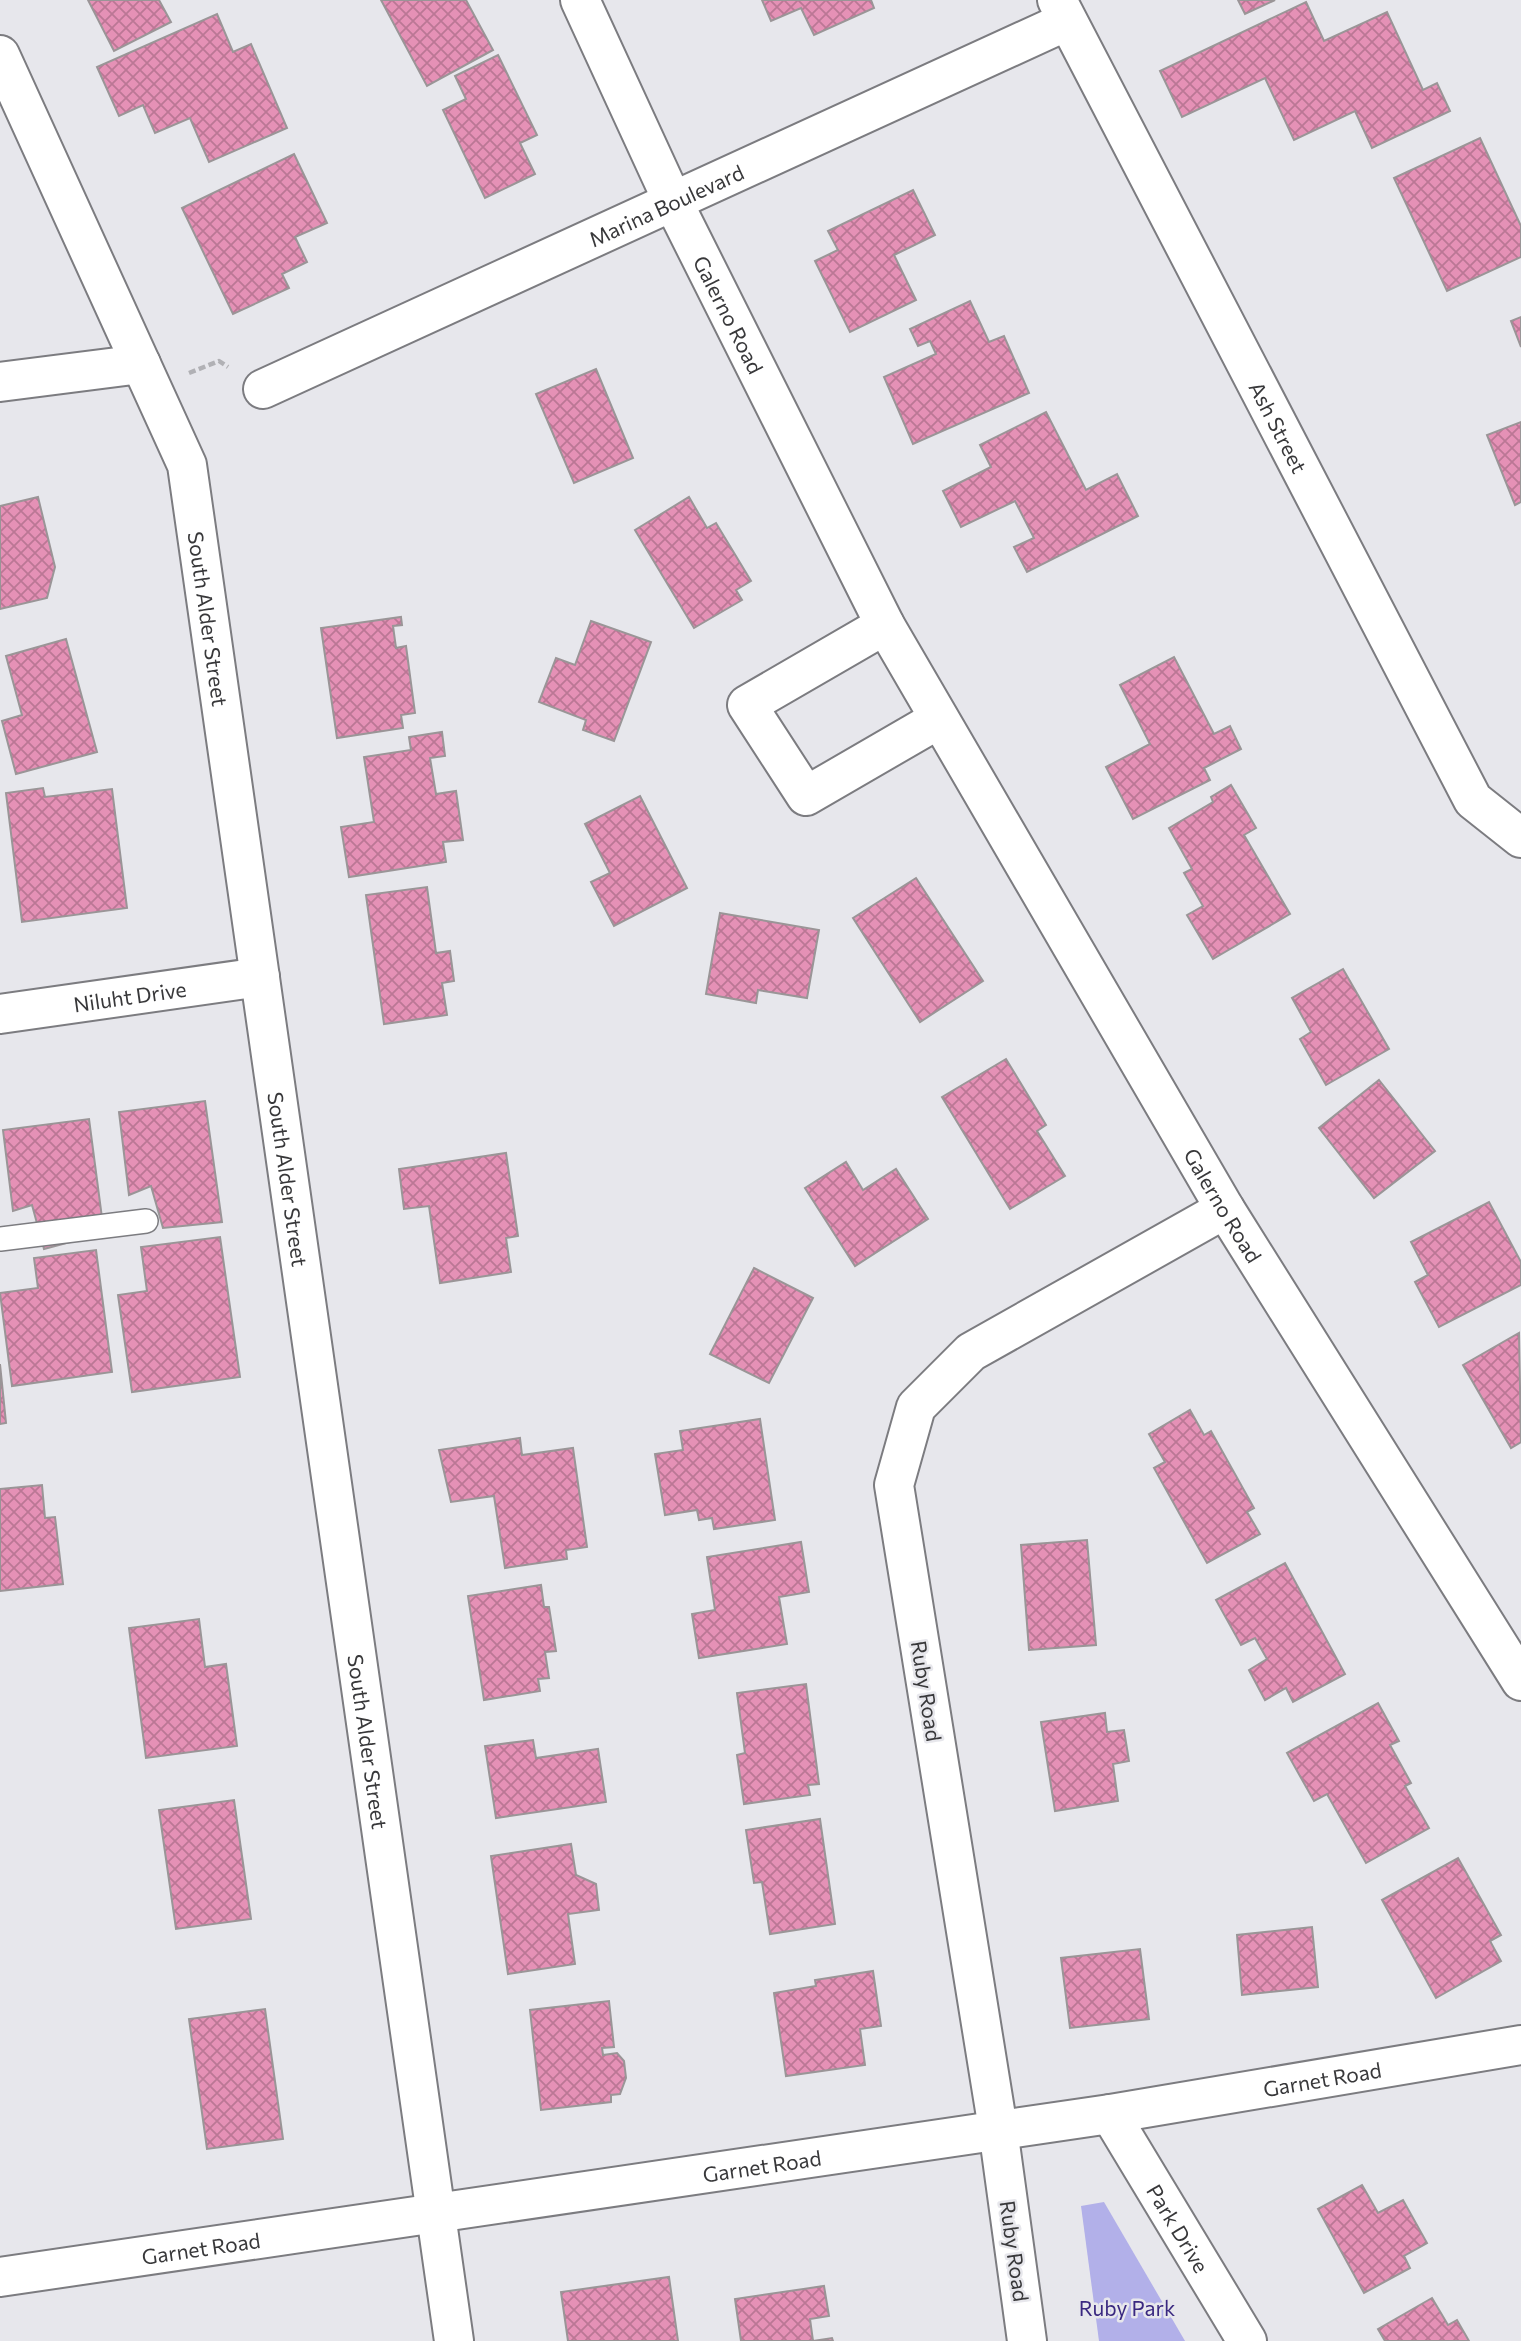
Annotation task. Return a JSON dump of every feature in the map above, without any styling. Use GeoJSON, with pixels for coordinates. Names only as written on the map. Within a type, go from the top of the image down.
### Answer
{"type":"FeatureCollection","features":[{"type":"Feature","properties":{"kind":"street","name":"Galerno Road"},"geometry":{"type":"LineString","coordinates":[[580,0],[674,204],[885,625],[1225,1209],[1521,1681]]}},
{"type":"Feature","properties":{"kind":"street","name":"Marina Boulevard"},"geometry":{"type":"LineString","coordinates":[[263,389],[674,204],[1062,10]]}},
{"type":"Feature","properties":{"kind":"street","name":"Ash Street"},"geometry":{"type":"LineString","coordinates":[[1062,10],[1473,800],[1521,838]]}},
{"type":"Feature","properties":{"kind":"street","name":"South Alder Street"},"geometry":{"type":"LineString","coordinates":[[0,55],[187,465],[454,2341]]}},
{"type":"Feature","properties":{"kind":"street"},"geometry":{"type":"LineString","coordinates":[[0,382],[147,376]]}},
{"type":"Feature","properties":{"kind":"street"},"geometry":{"type":"LineString","coordinates":[[885,625],[747,705],[806,796],[939,719]]}},
{"type":"Feature","properties":{"kind":"street","name":"Niluht Drive"},"geometry":{"type":"LineString","coordinates":[[0,1014],[260,977]]}},
{"type":"Feature","properties":{"kind":"street","name":"Ruby Road"},"geometry":{"type":"LineString","coordinates":[[1027,2341],[998,2129],[894,1485],[916,1407],[971,1352],[1225,1209]]}},
{"type":"Feature","properties":{"kind":"street","name":"Garnet Road"},"geometry":{"type":"LineString","coordinates":[[0,2277],[1110,2114],[1521,2045]]}},
{"type":"Feature","properties":{"kind":"street","name":"Park Drive"},"geometry":{"type":"LineString","coordinates":[[1110,2114],[1247,2341]]}},
{"type":"Feature","properties":{"kind":"lane"},"geometry":{"type":"LineString","coordinates":[[0,1239],[146,1221]]}},
{"type":"Feature","properties":{"kind":"path"},"geometry":{"type":"LineString","coordinates":[[147,376],[219,361],[263,389]]}},
{"type":"Feature","properties":{"kind":"green space","name":"Ruby Park"},"geometry":{"type":"Polygon","coordinates":[[[1104,2202],[1185,2341],[1099,2341],[1081,2206],[1104,2202]]]}},
{"type":"Feature","properties":{"kind":"building"},"geometry":{"type":"Polygon","coordinates":[[[88,0],[159,0],[171,22],[114,51],[88,0]]]}},
{"type":"Feature","properties":{"kind":"building"},"geometry":{"type":"Polygon","coordinates":[[[381,0],[466,0],[493,50],[427,86],[381,0]]]}},
{"type":"Feature","properties":{"kind":"building"},"geometry":{"type":"Polygon","coordinates":[[[762,0],[871,0],[874,8],[814,35],[801,8],[771,21],[762,0]]]}},
{"type":"Feature","properties":{"kind":"building"},"geometry":{"type":"Polygon","coordinates":[[[1238,0],[1275,0],[1245,14],[1238,0]]]}},
{"type":"Feature","properties":{"kind":"building"},"geometry":{"type":"Polygon","coordinates":[[[1306,2],[1324,41],[1387,12],[1423,90],[1437,83],[1450,111],[1372,148],[1355,111],[1294,140],[1265,78],[1182,117],[1160,71],[1306,2]]]}},
{"type":"Feature","properties":{"kind":"building"},"geometry":{"type":"Polygon","coordinates":[[[217,14],[233,52],[251,44],[287,128],[209,162],[190,118],[155,133],[143,105],[119,116],[97,67],[217,14]]]}},
{"type":"Feature","properties":{"kind":"building"},"geometry":{"type":"Polygon","coordinates":[[[498,55],[537,135],[520,143],[535,174],[485,198],[443,110],[466,99],[455,76],[498,55]]]}},
{"type":"Feature","properties":{"kind":"building"},"geometry":{"type":"Polygon","coordinates":[[[1480,138],[1521,226],[1521,257],[1447,291],[1394,178],[1480,138]]]}},
{"type":"Feature","properties":{"kind":"building"},"geometry":{"type":"Polygon","coordinates":[[[294,154],[327,223],[295,237],[307,262],[282,274],[289,288],[233,314],[182,208],[294,154]]]}},
{"type":"Feature","properties":{"kind":"building"},"geometry":{"type":"Polygon","coordinates":[[[913,190],[935,235],[894,255],[916,300],[850,332],[815,261],[838,250],[828,231],[913,190]]]}},
{"type":"Feature","properties":{"kind":"building"},"geometry":{"type":"Polygon","coordinates":[[[970,301],[989,342],[1004,336],[1029,393],[913,444],[884,377],[936,354],[930,341],[918,346],[910,329],[970,301]]]}},
{"type":"Feature","properties":{"kind":"building"},"geometry":{"type":"Polygon","coordinates":[[[1521,317],[1521,347],[1511,321],[1521,317]]]}},
{"type":"Feature","properties":{"kind":"building"},"geometry":{"type":"Polygon","coordinates":[[[596,369],[633,458],[574,483],[536,394],[596,369]]]}},
{"type":"Feature","properties":{"kind":"building"},"geometry":{"type":"Polygon","coordinates":[[[1046,412],[1086,490],[1117,474],[1138,516],[1027,572],[1014,547],[1034,538],[1015,501],[961,527],[943,491],[991,467],[980,445],[1046,412]]]}},
{"type":"Feature","properties":{"kind":"building"},"geometry":{"type":"Polygon","coordinates":[[[1521,422],[1521,502],[1515,505],[1487,435],[1521,422]]]}},
{"type":"Feature","properties":{"kind":"building"},"geometry":{"type":"Polygon","coordinates":[[[38,497],[55,567],[47,598],[0,609],[0,506],[38,497]]]}},
{"type":"Feature","properties":{"kind":"building"},"geometry":{"type":"Polygon","coordinates":[[[689,497],[707,528],[716,523],[751,581],[736,590],[742,600],[694,628],[635,530],[689,497]]]}},
{"type":"Feature","properties":{"kind":"building"},"geometry":{"type":"Polygon","coordinates":[[[401,617],[402,625],[393,626],[396,648],[406,646],[415,713],[401,715],[403,728],[337,738],[321,628],[401,617]]]}},
{"type":"Feature","properties":{"kind":"building"},"geometry":{"type":"Polygon","coordinates":[[[591,621],[651,642],[614,741],[583,730],[586,720],[539,702],[556,658],[575,665],[591,621]]]}},
{"type":"Feature","properties":{"kind":"building"},"geometry":{"type":"Polygon","coordinates":[[[66,639],[97,752],[16,774],[2,721],[22,715],[6,656],[66,639]]]}},
{"type":"Feature","properties":{"kind":"building"},"geometry":{"type":"Polygon","coordinates":[[[1174,657],[1214,734],[1230,726],[1241,749],[1204,768],[1210,780],[1133,819],[1106,767],[1150,744],[1120,685],[1174,657]]]}},
{"type":"Feature","properties":{"kind":"building"},"geometry":{"type":"Polygon","coordinates":[[[442,732],[445,756],[430,758],[436,794],[456,791],[463,840],[443,842],[446,862],[349,877],[341,827],[374,822],[364,757],[411,750],[409,737],[442,732]]]}},
{"type":"Feature","properties":{"kind":"building"},"geometry":{"type":"Polygon","coordinates":[[[1231,785],[1256,828],[1244,835],[1290,914],[1213,959],[1187,915],[1203,906],[1184,873],[1192,869],[1169,828],[1213,802],[1211,797],[1231,785]]]}},
{"type":"Feature","properties":{"kind":"building"},"geometry":{"type":"Polygon","coordinates":[[[43,788],[45,797],[112,789],[127,908],[22,922],[6,793],[43,788]]]}},
{"type":"Feature","properties":{"kind":"building"},"geometry":{"type":"Polygon","coordinates":[[[640,796],[687,888],[614,926],[591,882],[610,873],[585,824],[640,796]]]}},
{"type":"Feature","properties":{"kind":"building"},"geometry":{"type":"Polygon","coordinates":[[[916,878],[983,981],[920,1022],[853,918],[916,878]]]}},
{"type":"Feature","properties":{"kind":"building"},"geometry":{"type":"Polygon","coordinates":[[[427,887],[436,953],[450,951],[454,981],[442,983],[447,1015],[384,1024],[366,895],[427,887]]]}},
{"type":"Feature","properties":{"kind":"building"},"geometry":{"type":"Polygon","coordinates":[[[720,913],[819,930],[807,998],[758,990],[756,1003],[706,994],[720,913]]]}},
{"type":"Feature","properties":{"kind":"building"},"geometry":{"type":"Polygon","coordinates":[[[1343,969],[1389,1049],[1326,1085],[1300,1039],[1311,1032],[1292,998],[1343,969]]]}},
{"type":"Feature","properties":{"kind":"building"},"geometry":{"type":"Polygon","coordinates":[[[1006,1059],[1046,1125],[1037,1131],[1065,1176],[1010,1209],[942,1097],[1006,1059]]]}},
{"type":"Feature","properties":{"kind":"building"},"geometry":{"type":"Polygon","coordinates":[[[1379,1080],[1435,1151],[1374,1198],[1319,1128],[1379,1080]]]}},
{"type":"Feature","properties":{"kind":"building"},"geometry":{"type":"Polygon","coordinates":[[[205,1101],[222,1222],[163,1228],[151,1186],[129,1195],[119,1112],[205,1101]]]}},
{"type":"Feature","properties":{"kind":"building"},"geometry":{"type":"Polygon","coordinates":[[[89,1119],[104,1233],[44,1249],[32,1205],[13,1211],[3,1130],[89,1119]]]}},
{"type":"Feature","properties":{"kind":"building"},"geometry":{"type":"Polygon","coordinates":[[[506,1153],[518,1236],[506,1238],[511,1272],[440,1283],[429,1206],[404,1209],[399,1169],[506,1153]]]}},
{"type":"Feature","properties":{"kind":"building"},"geometry":{"type":"Polygon","coordinates":[[[846,1162],[863,1190],[896,1169],[928,1219],[855,1266],[805,1188],[846,1162]]]}},
{"type":"Feature","properties":{"kind":"building"},"geometry":{"type":"Polygon","coordinates":[[[1489,1202],[1521,1262],[1521,1285],[1439,1327],[1415,1282],[1428,1275],[1411,1242],[1489,1202]]]}},
{"type":"Feature","properties":{"kind":"building"},"geometry":{"type":"Polygon","coordinates":[[[220,1237],[240,1377],[132,1392],[118,1295],[147,1291],[141,1247],[220,1237]]]}},
{"type":"Feature","properties":{"kind":"building"},"geometry":{"type":"Polygon","coordinates":[[[96,1250],[112,1372],[12,1386],[0,1293],[38,1288],[34,1258],[96,1250]]]}},
{"type":"Feature","properties":{"kind":"building"},"geometry":{"type":"Polygon","coordinates":[[[754,1268],[813,1298],[769,1383],[710,1354],[754,1268]]]}},
{"type":"Feature","properties":{"kind":"building"},"geometry":{"type":"Polygon","coordinates":[[[1519,1333],[1521,1442],[1511,1448],[1463,1365],[1519,1333]]]}},
{"type":"Feature","properties":{"kind":"building"},"geometry":{"type":"Polygon","coordinates":[[[0,1364],[6,1423],[0,1424],[0,1364]]]}},
{"type":"Feature","properties":{"kind":"building"},"geometry":{"type":"Polygon","coordinates":[[[1190,1410],[1204,1435],[1211,1431],[1254,1508],[1247,1512],[1260,1534],[1207,1563],[1154,1468],[1165,1462],[1149,1434],[1190,1410]]]}},
{"type":"Feature","properties":{"kind":"building"},"geometry":{"type":"Polygon","coordinates":[[[760,1419],[775,1520],[714,1529],[712,1518],[699,1520],[697,1510],[665,1515],[655,1454],[683,1450],[680,1431],[760,1419]]]}},
{"type":"Feature","properties":{"kind":"building"},"geometry":{"type":"Polygon","coordinates":[[[520,1438],[522,1455],[573,1448],[587,1547],[566,1550],[567,1559],[505,1568],[494,1496],[451,1502],[439,1450],[520,1438]]]}},
{"type":"Feature","properties":{"kind":"building"},"geometry":{"type":"Polygon","coordinates":[[[42,1485],[45,1518],[55,1517],[63,1584],[0,1591],[0,1489],[42,1485]]]}},
{"type":"Feature","properties":{"kind":"building"},"geometry":{"type":"Polygon","coordinates":[[[1087,1540],[1096,1645],[1029,1650],[1021,1545],[1087,1540]]]}},
{"type":"Feature","properties":{"kind":"building"},"geometry":{"type":"Polygon","coordinates":[[[801,1542],[809,1592],[779,1597],[787,1644],[699,1658],[692,1614],[715,1610],[707,1557],[801,1542]]]}},
{"type":"Feature","properties":{"kind":"building"},"geometry":{"type":"Polygon","coordinates":[[[1285,1563],[1345,1674],[1293,1702],[1286,1688],[1265,1700],[1249,1670],[1267,1659],[1255,1638],[1241,1645],[1216,1600],[1285,1563]]]}},
{"type":"Feature","properties":{"kind":"building"},"geometry":{"type":"Polygon","coordinates":[[[541,1585],[544,1607],[549,1607],[556,1651],[545,1652],[549,1678],[538,1679],[540,1691],[484,1700],[468,1596],[541,1585]]]}},
{"type":"Feature","properties":{"kind":"building"},"geometry":{"type":"Polygon","coordinates":[[[199,1619],[205,1667],[226,1664],[237,1746],[146,1758],[129,1628],[199,1619]]]}},
{"type":"Feature","properties":{"kind":"building"},"geometry":{"type":"Polygon","coordinates":[[[806,1684],[819,1784],[808,1785],[810,1795],[744,1804],[737,1755],[745,1753],[737,1693],[806,1684]]]}},
{"type":"Feature","properties":{"kind":"building"},"geometry":{"type":"Polygon","coordinates":[[[1378,1703],[1399,1741],[1390,1745],[1411,1783],[1405,1786],[1429,1828],[1366,1863],[1327,1794],[1314,1801],[1287,1753],[1378,1703]]]}},
{"type":"Feature","properties":{"kind":"building"},"geometry":{"type":"Polygon","coordinates":[[[1105,1713],[1107,1732],[1124,1730],[1129,1761],[1113,1764],[1118,1801],[1055,1811],[1041,1722],[1105,1713]]]}},
{"type":"Feature","properties":{"kind":"building"},"geometry":{"type":"Polygon","coordinates":[[[533,1740],[536,1758],[598,1749],[606,1802],[496,1818],[485,1746],[533,1740]]]}},
{"type":"Feature","properties":{"kind":"building"},"geometry":{"type":"Polygon","coordinates":[[[234,1800],[251,1919],[176,1929],[159,1810],[234,1800]]]}},
{"type":"Feature","properties":{"kind":"building"},"geometry":{"type":"Polygon","coordinates":[[[820,1819],[835,1924],[770,1934],[762,1882],[754,1883],[746,1830],[820,1819]]]}},
{"type":"Feature","properties":{"kind":"building"},"geometry":{"type":"Polygon","coordinates":[[[571,1844],[576,1875],[596,1884],[599,1910],[568,1914],[575,1964],[508,1974],[491,1856],[571,1844]]]}},
{"type":"Feature","properties":{"kind":"building"},"geometry":{"type":"Polygon","coordinates":[[[1458,1858],[1501,1935],[1490,1941],[1501,1961],[1436,1998],[1382,1900],[1458,1858]]]}},
{"type":"Feature","properties":{"kind":"building"},"geometry":{"type":"Polygon","coordinates":[[[1312,1927],[1318,1987],[1242,1995],[1237,1935],[1312,1927]]]}},
{"type":"Feature","properties":{"kind":"building"},"geometry":{"type":"Polygon","coordinates":[[[1140,1949],[1149,2019],[1070,2028],[1061,1958],[1140,1949]]]}},
{"type":"Feature","properties":{"kind":"building"},"geometry":{"type":"Polygon","coordinates":[[[873,1971],[881,2026],[860,2029],[865,2065],[786,2076],[774,1993],[816,1986],[815,1980],[873,1971]]]}},
{"type":"Feature","properties":{"kind":"building"},"geometry":{"type":"Polygon","coordinates":[[[609,2001],[614,2047],[602,2048],[603,2055],[617,2053],[624,2061],[626,2078],[620,2094],[611,2095],[611,2102],[541,2110],[530,2010],[609,2001]]]}},
{"type":"Feature","properties":{"kind":"building"},"geometry":{"type":"Polygon","coordinates":[[[265,2009],[283,2139],[207,2149],[189,2019],[265,2009]]]}},
{"type":"Feature","properties":{"kind":"building"},"geometry":{"type":"Polygon","coordinates":[[[1362,2185],[1378,2213],[1403,2200],[1427,2243],[1404,2256],[1410,2268],[1364,2293],[1318,2209],[1362,2185]]]}},
{"type":"Feature","properties":{"kind":"building"},"geometry":{"type":"Polygon","coordinates":[[[669,2277],[678,2341],[568,2341],[561,2292],[669,2277]]]}},
{"type":"Feature","properties":{"kind":"building"},"geometry":{"type":"Polygon","coordinates":[[[824,2286],[829,2316],[810,2319],[813,2341],[741,2341],[735,2299],[824,2286]]]}},
{"type":"Feature","properties":{"kind":"building"},"geometry":{"type":"Polygon","coordinates":[[[1432,2298],[1448,2325],[1457,2320],[1469,2341],[1385,2341],[1378,2329],[1432,2298]]]}}]}
